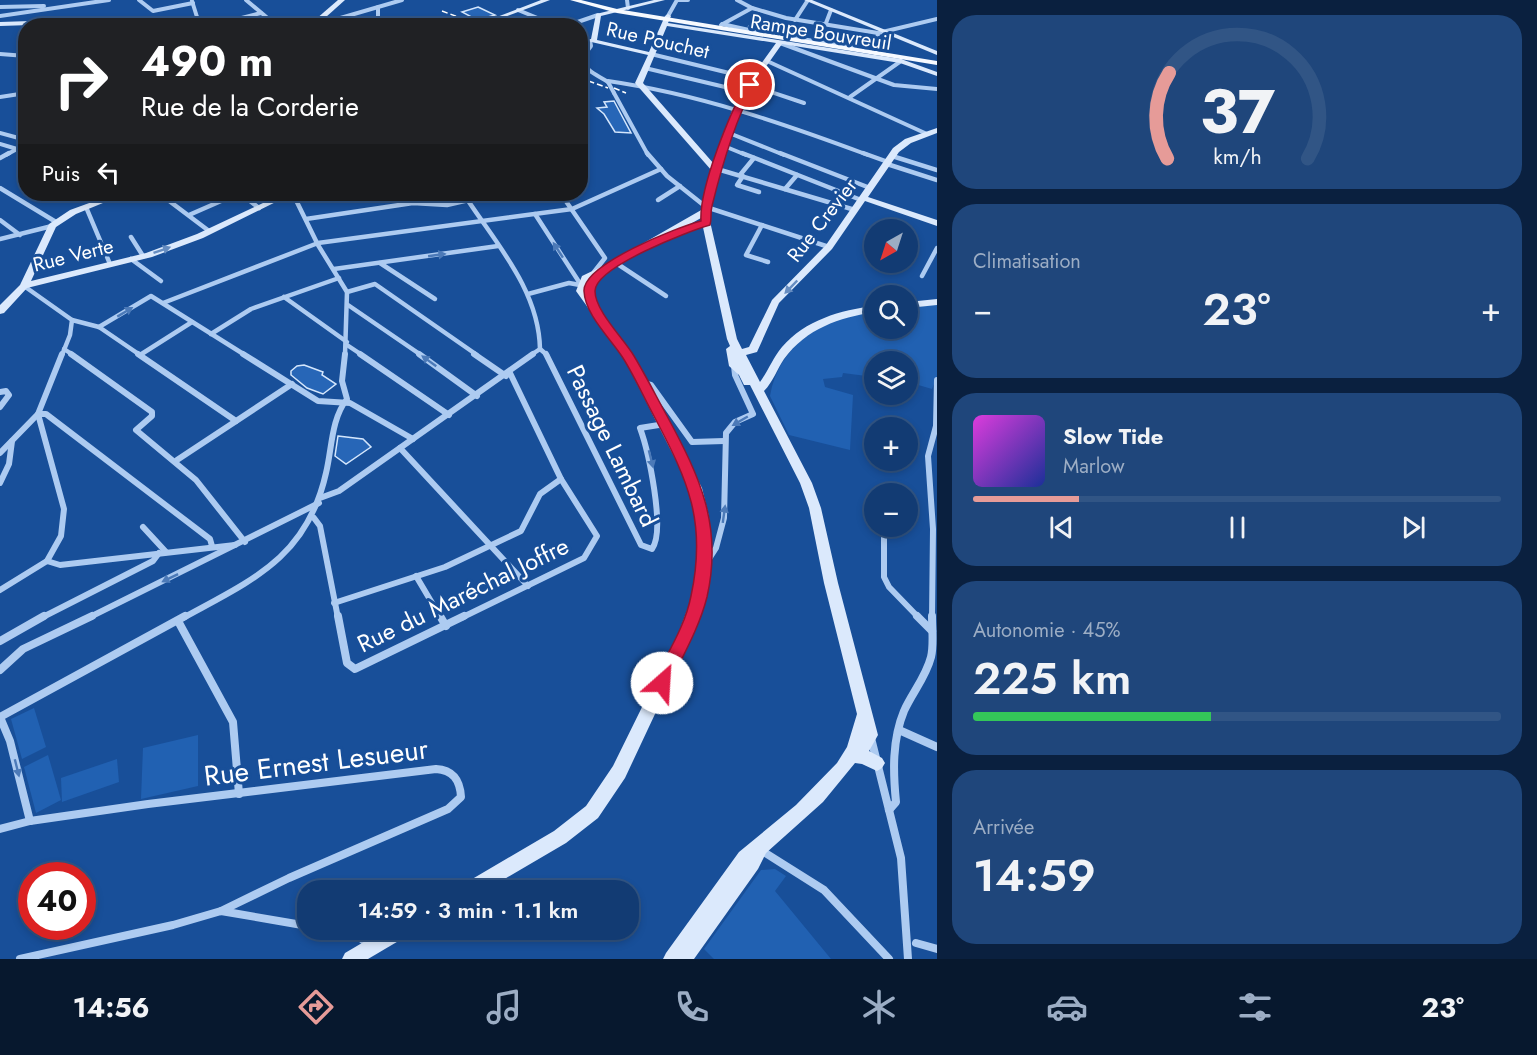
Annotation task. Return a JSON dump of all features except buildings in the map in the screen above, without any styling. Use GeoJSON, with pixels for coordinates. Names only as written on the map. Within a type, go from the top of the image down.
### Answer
{"type":"FeatureCollection","features":[{"type":"Feature","properties":{"kind":"main road"},"geometry":{"type":"LineString","coordinates":[[573,0],[623,10]]}},
{"type":"Feature","properties":{"kind":"main road"},"geometry":{"type":"LineString","coordinates":[[580,0],[667,20],[937,62]]}},
{"type":"Feature","properties":{"kind":"main road"},"geometry":{"type":"LineString","coordinates":[[667,20],[721,25],[852,46],[875,52]]}},
{"type":"Feature","properties":{"kind":"street"},"geometry":{"type":"LineString","coordinates":[[0,16],[109,0]]}},
{"type":"Feature","properties":{"kind":"street"},"geometry":{"type":"LineString","coordinates":[[139,0],[153,11],[192,2],[199,18]]}},
{"type":"Feature","properties":{"kind":"street"},"geometry":{"type":"LineString","coordinates":[[246,0],[267,18]]}},
{"type":"Feature","properties":{"kind":"street"},"geometry":{"type":"LineString","coordinates":[[321,18],[342,0]]}},
{"type":"Feature","properties":{"kind":"street"},"geometry":{"type":"LineString","coordinates":[[340,18],[402,0]]}},
{"type":"Feature","properties":{"kind":"street"},"geometry":{"type":"LineString","coordinates":[[497,18],[547,0]]}},
{"type":"Feature","properties":{"kind":"street"},"geometry":{"type":"LineString","coordinates":[[623,10],[627,0]]}},
{"type":"Feature","properties":{"kind":"street"},"geometry":{"type":"LineString","coordinates":[[588,18],[662,0]]}},
{"type":"Feature","properties":{"kind":"street"},"geometry":{"type":"LineString","coordinates":[[640,85],[645,68],[676,0],[688,0]]}},
{"type":"Feature","properties":{"kind":"street"},"geometry":{"type":"LineString","coordinates":[[737,0],[752,8],[795,20],[882,33],[937,19]]}},
{"type":"Feature","properties":{"kind":"street"},"geometry":{"type":"LineString","coordinates":[[795,20],[808,0],[882,33],[937,53]]}},
{"type":"Feature","properties":{"kind":"street"},"geometry":{"type":"LineString","coordinates":[[0,7],[63,7]]}},
{"type":"Feature","properties":{"kind":"street"},"geometry":{"type":"LineString","coordinates":[[376,18],[378,7]]}},
{"type":"Feature","properties":{"kind":"street"},"geometry":{"type":"LineString","coordinates":[[721,25],[752,8]]}},
{"type":"Feature","properties":{"kind":"street"},"geometry":{"type":"LineString","coordinates":[[518,10],[537,18]]}},
{"type":"Feature","properties":{"kind":"street"},"geometry":{"type":"LineString","coordinates":[[826,23],[831,10]]}},
{"type":"Feature","properties":{"kind":"street"},"geometry":{"type":"LineString","coordinates":[[240,18],[261,13]]}},
{"type":"Feature","properties":{"kind":"street"},"geometry":{"type":"LineString","coordinates":[[588,50],[591,46],[590,41],[594,40],[597,31],[598,15]]}},
{"type":"Feature","properties":{"kind":"street","name":"Rampe Bouvreuil"},"geometry":{"type":"LineString","coordinates":[[667,20],[780,43],[901,61],[937,74]]}},
{"type":"Feature","properties":{"kind":"street"},"geometry":{"type":"LineString","coordinates":[[0,24],[18,23]]}},
{"type":"Feature","properties":{"kind":"street"},"geometry":{"type":"LineString","coordinates":[[875,52],[877,41],[882,33]]}},
{"type":"Feature","properties":{"kind":"street","name":"Rue Pouchet"},"geometry":{"type":"LineString","coordinates":[[590,41],[651,54],[750,85]]}},
{"type":"Feature","properties":{"kind":"street"},"geometry":{"type":"LineString","coordinates":[[704,568],[716,548],[724,518],[726,490],[724,441],[726,433],[735,422],[753,414],[737,381],[732,339],[706,223],[706,209],[737,108],[750,85],[780,43],[898,86],[937,89]]}},
{"type":"Feature","properties":{"kind":"street"},"geometry":{"type":"LineString","coordinates":[[0,54],[18,55]]}},
{"type":"Feature","properties":{"kind":"street"},"geometry":{"type":"LineString","coordinates":[[767,61],[927,134]]}},
{"type":"Feature","properties":{"kind":"street"},"geometry":{"type":"LineString","coordinates":[[850,97],[901,61]]}},
{"type":"Feature","properties":{"kind":"street"},"geometry":{"type":"LineString","coordinates":[[645,68],[750,85],[804,103]]}},
{"type":"Feature","properties":{"kind":"street"},"geometry":{"type":"LineString","coordinates":[[588,71],[608,82],[640,85],[737,108],[889,160],[937,180]]}},
{"type":"Feature","properties":{"kind":"street"},"geometry":{"type":"LineString","coordinates":[[608,82],[648,154],[661,169],[706,209],[829,247]]}},
{"type":"Feature","properties":{"kind":"street"},"geometry":{"type":"LineString","coordinates":[[640,85],[717,170],[855,210]]}},
{"type":"Feature","properties":{"kind":"street"},"geometry":{"type":"LineString","coordinates":[[0,98],[18,94]]}},
{"type":"Feature","properties":{"kind":"street","name":"Rue Crevier"},"geometry":{"type":"LineString","coordinates":[[735,358],[753,350],[776,302],[829,247],[889,160],[903,144],[937,130]]}},
{"type":"Feature","properties":{"kind":"street"},"geometry":{"type":"LineString","coordinates":[[0,133],[18,139]]}},
{"type":"Feature","properties":{"kind":"street"},"geometry":{"type":"LineString","coordinates":[[729,133],[870,188]]}},
{"type":"Feature","properties":{"kind":"street"},"geometry":{"type":"LineString","coordinates":[[0,144],[17,149]]}},
{"type":"Feature","properties":{"kind":"street"},"geometry":{"type":"LineString","coordinates":[[724,146],[862,199],[937,223]]}},
{"type":"Feature","properties":{"kind":"street"},"geometry":{"type":"LineString","coordinates":[[0,158],[17,149]]}},
{"type":"Feature","properties":{"kind":"street"},"geometry":{"type":"LineString","coordinates":[[754,158],[737,185],[759,192]]}},
{"type":"Feature","properties":{"kind":"street"},"geometry":{"type":"LineString","coordinates":[[889,160],[937,170]]}},
{"type":"Feature","properties":{"kind":"street"},"geometry":{"type":"LineString","coordinates":[[163,303],[318,243],[572,209],[661,169]]}},
{"type":"Feature","properties":{"kind":"street"},"geometry":{"type":"LineString","coordinates":[[785,189],[797,175]]}},
{"type":"Feature","properties":{"kind":"street"},"geometry":{"type":"LineString","coordinates":[[658,200],[680,186]]}},
{"type":"Feature","properties":{"kind":"street"},"geometry":{"type":"LineString","coordinates":[[0,188],[18,200]]}},
{"type":"Feature","properties":{"kind":"street"},"geometry":{"type":"LineString","coordinates":[[20,201],[54,224]]}},
{"type":"Feature","properties":{"kind":"street"},"geometry":{"type":"LineString","coordinates":[[0,239],[54,224],[102,201]]}},
{"type":"Feature","properties":{"kind":"street"},"geometry":{"type":"LineString","coordinates":[[170,201],[209,231]]}},
{"type":"Feature","properties":{"kind":"street"},"geometry":{"type":"LineString","coordinates":[[189,215],[222,201]]}},
{"type":"Feature","properties":{"kind":"street"},"geometry":{"type":"LineString","coordinates":[[249,201],[259,208]]}},
{"type":"Feature","properties":{"kind":"street","name":"Rue Verte"},"geometry":{"type":"LineString","coordinates":[[24,286],[143,256],[209,231],[275,201]]}},
{"type":"Feature","properties":{"kind":"street"},"geometry":{"type":"LineString","coordinates":[[30,821],[10,741],[0,717],[259,576],[285,556],[314,518],[320,500],[338,410],[347,396],[342,381],[347,344],[348,305],[347,292],[295,201]]}},
{"type":"Feature","properties":{"kind":"street"},"geometry":{"type":"LineString","coordinates":[[306,219],[413,203],[447,206],[472,201]]}},
{"type":"Feature","properties":{"kind":"street"},"geometry":{"type":"LineString","coordinates":[[566,201],[605,258],[595,275]]}},
{"type":"Feature","properties":{"kind":"street"},"geometry":{"type":"LineString","coordinates":[[0,670],[23,650],[243,543],[339,491],[477,396],[540,349],[542,339],[528,294],[469,202]]}},
{"type":"Feature","properties":{"kind":"street"},"geometry":{"type":"LineString","coordinates":[[86,207],[110,264]]}},
{"type":"Feature","properties":{"kind":"street"},"geometry":{"type":"LineString","coordinates":[[487,880],[560,837],[592,812],[619,772],[686,633],[699,597],[704,568],[704,534],[696,488],[665,424],[621,344],[583,295],[585,278],[595,275],[677,231],[706,209]]}},
{"type":"Feature","properties":{"kind":"street"},"geometry":{"type":"LineString","coordinates":[[535,214],[585,286]]}},
{"type":"Feature","properties":{"kind":"street"},"geometry":{"type":"LineString","coordinates":[[0,220],[20,235]]}},
{"type":"Feature","properties":{"kind":"street"},"geometry":{"type":"LineString","coordinates":[[677,231],[706,223]]}},
{"type":"Feature","properties":{"kind":"street"},"geometry":{"type":"LineString","coordinates":[[0,311],[24,286],[54,224]]}},
{"type":"Feature","properties":{"kind":"street"},"geometry":{"type":"LineString","coordinates":[[762,225],[746,255],[768,262]]}},
{"type":"Feature","properties":{"kind":"street","name":"Rue Verte"},"geometry":{"type":"LineString","coordinates":[[131,237],[143,256]]}},
{"type":"Feature","properties":{"kind":"street"},"geometry":{"type":"LineString","coordinates":[[798,250],[804,238]]}},
{"type":"Feature","properties":{"kind":"street"},"geometry":{"type":"LineString","coordinates":[[334,269],[498,246]]}},
{"type":"Feature","properties":{"kind":"street"},"geometry":{"type":"LineString","coordinates":[[922,276],[937,248]]}},
{"type":"Feature","properties":{"kind":"street","name":"Rue Verte"},"geometry":{"type":"LineString","coordinates":[[131,259],[161,281]]}},
{"type":"Feature","properties":{"kind":"street"},"geometry":{"type":"LineString","coordinates":[[379,262],[435,298]]}},
{"type":"Feature","properties":{"kind":"street"},"geometry":{"type":"LineString","coordinates":[[616,263],[666,296]]}},
{"type":"Feature","properties":{"kind":"street"},"geometry":{"type":"LineString","coordinates":[[212,334],[244,312],[339,278]]}},
{"type":"Feature","properties":{"kind":"street"},"geometry":{"type":"LineString","coordinates":[[528,294],[569,283],[585,286]]}},
{"type":"Feature","properties":{"kind":"street"},"geometry":{"type":"LineString","coordinates":[[334,603],[445,567],[521,531],[539,492],[548,484],[561,479],[508,374],[375,284],[347,292]]}},
{"type":"Feature","properties":{"kind":"street"},"geometry":{"type":"LineString","coordinates":[[24,286],[72,320],[99,327],[236,421]]}},
{"type":"Feature","properties":{"kind":"street"},"geometry":{"type":"LineString","coordinates":[[99,327],[151,296],[318,401],[345,402],[355,405],[413,439]]}},
{"type":"Feature","properties":{"kind":"street"},"geometry":{"type":"LineString","coordinates":[[284,297],[449,415]]}},
{"type":"Feature","properties":{"kind":"street"},"geometry":{"type":"LineString","coordinates":[[918,304],[937,302]]}},
{"type":"Feature","properties":{"kind":"street"},"geometry":{"type":"LineString","coordinates":[[348,305],[357,309],[477,396]]}},
{"type":"Feature","properties":{"kind":"street"},"geometry":{"type":"LineString","coordinates":[[756,391],[779,358],[803,333],[828,318],[864,311]]}},
{"type":"Feature","properties":{"kind":"street"},"geometry":{"type":"LineString","coordinates":[[0,453],[38,414],[70,335],[72,320]]}},
{"type":"Feature","properties":{"kind":"street"},"geometry":{"type":"LineString","coordinates":[[140,355],[192,322]]}},
{"type":"Feature","properties":{"kind":"street"},"geometry":{"type":"LineString","coordinates":[[64,349],[152,411],[152,416],[136,430],[177,460],[219,503],[243,543]]}},
{"type":"Feature","properties":{"kind":"street","name":"Passage Lambard"},"geometry":{"type":"LineString","coordinates":[[540,349],[546,353],[641,545],[647,549],[652,549],[655,545],[656,502],[653,466],[640,428],[665,424]]}},
{"type":"Feature","properties":{"kind":"street"},"geometry":{"type":"LineString","coordinates":[[735,358],[756,391],[814,514],[901,858],[908,959]]}},
{"type":"Feature","properties":{"kind":"street"},"geometry":{"type":"LineString","coordinates":[[642,382],[651,385],[690,440],[696,443],[724,441]]}},
{"type":"Feature","properties":{"kind":"street"},"geometry":{"type":"LineString","coordinates":[[890,810],[896,802],[892,767],[899,729],[904,712],[928,668],[932,654],[933,529],[927,456],[934,440],[936,426],[936,382]]}},
{"type":"Feature","properties":{"kind":"street"},"geometry":{"type":"LineString","coordinates":[[177,460],[292,384]]}},
{"type":"Feature","properties":{"kind":"street"},"geometry":{"type":"LineString","coordinates":[[0,392],[6,391],[9,394],[0,407]]}},
{"type":"Feature","properties":{"kind":"street"},"geometry":{"type":"LineString","coordinates":[[38,414],[49,415],[210,539],[212,546],[223,553]]}},
{"type":"Feature","properties":{"kind":"street"},"geometry":{"type":"LineString","coordinates":[[0,590],[47,561],[61,536],[64,516],[61,488],[38,414]]}},
{"type":"Feature","properties":{"kind":"street"},"geometry":{"type":"LineString","coordinates":[[0,483],[9,464],[12,441]]}},
{"type":"Feature","properties":{"kind":"street"},"geometry":{"type":"LineString","coordinates":[[400,448],[528,586]]}},
{"type":"Feature","properties":{"kind":"street","name":"Rue du Maréchal Joffre"},"geometry":{"type":"LineString","coordinates":[[314,518],[320,526],[347,663],[355,669],[582,560],[597,541],[596,532],[561,479]]}},
{"type":"Feature","properties":{"kind":"street"},"geometry":{"type":"LineString","coordinates":[[143,527],[162,553]]}},
{"type":"Feature","properties":{"kind":"street"},"geometry":{"type":"LineString","coordinates":[[884,537],[884,577],[890,587],[932,632]]}},
{"type":"Feature","properties":{"kind":"street"},"geometry":{"type":"LineString","coordinates":[[47,561],[60,565],[243,543]]}},
{"type":"Feature","properties":{"kind":"street"},"geometry":{"type":"LineString","coordinates":[[0,641],[28,624],[153,561],[162,553]]}},
{"type":"Feature","properties":{"kind":"street"},"geometry":{"type":"LineString","coordinates":[[416,576],[446,627]]}},
{"type":"Feature","properties":{"kind":"street"},"geometry":{"type":"LineString","coordinates":[[178,621],[233,722],[239,794]]}},
{"type":"Feature","properties":{"kind":"street"},"geometry":{"type":"LineString","coordinates":[[855,755],[865,713]]}},
{"type":"Feature","properties":{"kind":"street"},"geometry":{"type":"LineString","coordinates":[[899,729],[937,747]]}},
{"type":"Feature","properties":{"kind":"street"},"geometry":{"type":"LineString","coordinates":[[672,959],[728,878],[745,858],[759,849],[822,791],[870,735]]}},
{"type":"Feature","properties":{"kind":"street"},"geometry":{"type":"LineString","coordinates":[[855,755],[877,763]]}},
{"type":"Feature","properties":{"kind":"street","name":"Rue Ernest Lesueur"},"geometry":{"type":"LineString","coordinates":[[0,829],[30,821],[446,769],[455,776],[462,794],[459,802],[448,809],[280,881],[221,911]]}},
{"type":"Feature","properties":{"kind":"street"},"geometry":{"type":"LineString","coordinates":[[759,849],[824,890],[889,959]]}},
{"type":"Feature","properties":{"kind":"street"},"geometry":{"type":"LineString","coordinates":[[683,959],[752,863],[759,849]]}},
{"type":"Feature","properties":{"kind":"street"},"geometry":{"type":"LineString","coordinates":[[20,959],[173,925],[221,911],[297,924]]}},
{"type":"Feature","properties":{"kind":"street"},"geometry":{"type":"LineString","coordinates":[[363,940],[372,947]]}},
{"type":"Feature","properties":{"kind":"street"},"geometry":{"type":"LineString","coordinates":[[351,959],[384,940]]}},
{"type":"Feature","properties":{"kind":"street"},"geometry":{"type":"LineString","coordinates":[[916,943],[937,949]]}},
{"type":"Feature","properties":{"kind":"shaded area"},"geometry":{"type":"Polygon","coordinates":[[[937,304],[937,376],[932,389],[918,385],[918,351],[864,351],[864,376],[843,373],[842,377],[823,379],[825,387],[853,395],[850,450],[789,435],[770,396],[775,377],[783,361],[794,347],[807,336],[838,319],[864,313],[864,339],[918,339],[918,307],[937,304]]]}},
{"type":"Feature","properties":{"kind":"shaded area"},"geometry":{"type":"Polygon","coordinates":[[[34,708],[46,747],[22,759],[11,719],[34,708]]]}},
{"type":"Feature","properties":{"kind":"shaded area"},"geometry":{"type":"Polygon","coordinates":[[[198,735],[198,786],[141,799],[143,748],[198,735]]]}},
{"type":"Feature","properties":{"kind":"shaded area"},"geometry":{"type":"Polygon","coordinates":[[[48,755],[61,800],[36,813],[24,767],[48,755]]]}},
{"type":"Feature","properties":{"kind":"shaded area"},"geometry":{"type":"Polygon","coordinates":[[[117,759],[119,782],[62,802],[61,778],[117,759]]]}},
{"type":"Feature","properties":{"kind":"shaded area"},"geometry":{"type":"Polygon","coordinates":[[[775,869],[786,876],[775,891],[831,959],[714,959],[704,949],[761,870],[775,869]]]}},
{"type":"Feature","properties":{"kind":"railway"},"geometry":{"type":"LineString","coordinates":[[442,11],[461,18]]}},
{"type":"Feature","properties":{"kind":"railway"},"geometry":{"type":"LineString","coordinates":[[588,81],[608,88]]}},
{"type":"Feature","properties":{"kind":"railway"},"geometry":{"type":"LineString","coordinates":[[614,88],[626,93]]}},
{"type":"Feature","properties":{"kind":"route"},"geometry":{"type":"LineString","coordinates":[[662,683],[686,633],[699,597],[705,551],[703,517],[696,488],[684,460],[629,357],[594,307],[589,290],[593,280],[616,263],[677,231],[706,223],[706,211],[718,164],[737,108],[750,85]]}}]}
